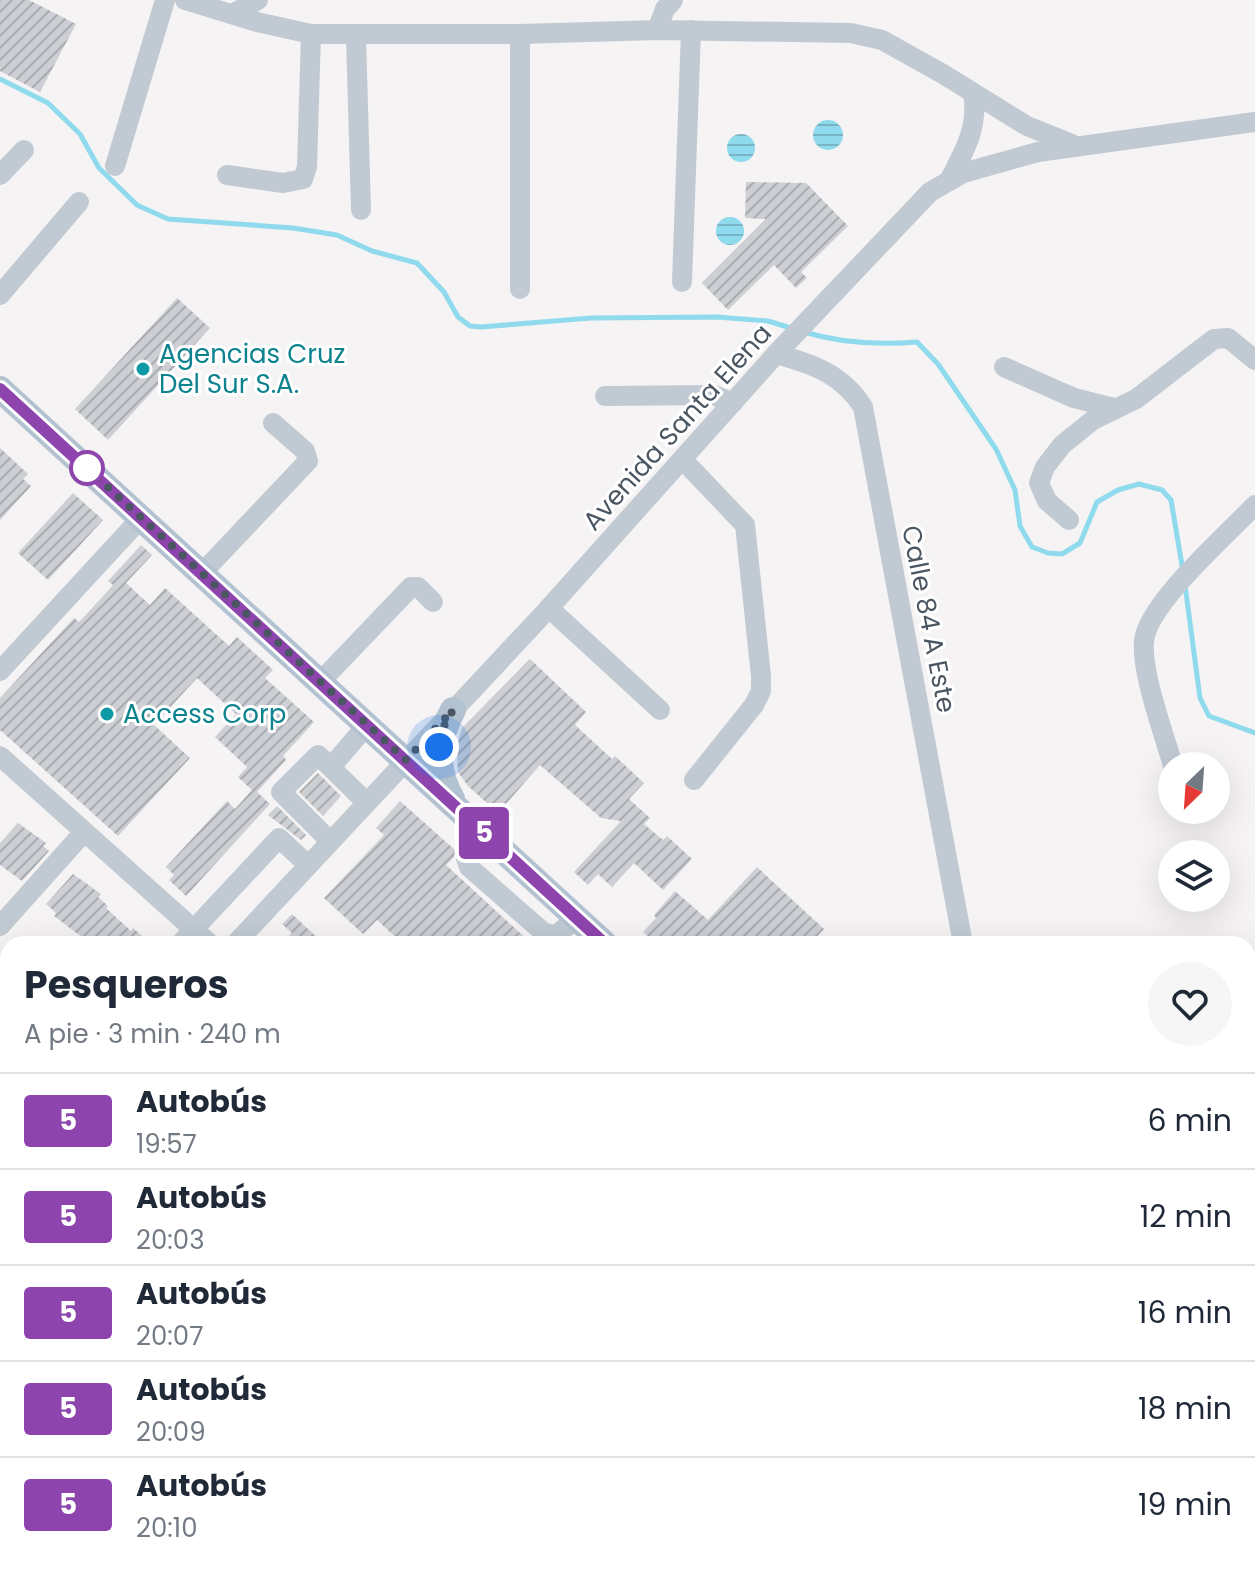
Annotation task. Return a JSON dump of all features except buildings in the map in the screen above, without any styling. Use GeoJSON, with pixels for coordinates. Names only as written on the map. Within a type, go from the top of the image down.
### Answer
{"type":"FeatureCollection","features":[{"type":"Feature","properties":{"kind":"main road"},"geometry":{"type":"LineString","coordinates":[[0,389],[596,936]]}},
{"type":"Feature","properties":{"kind":"main road"},"geometry":{"type":"LineString","coordinates":[[453,710],[444,726],[439,756],[442,778],[458,809]]}},
{"type":"Feature","properties":{"kind":"street"},"geometry":{"type":"LineString","coordinates":[[115,166],[165,0]]}},
{"type":"Feature","properties":{"kind":"street"},"geometry":{"type":"LineString","coordinates":[[185,0],[257,22],[311,34],[356,36],[657,30],[851,33],[882,40],[1027,126],[1079,146]]}},
{"type":"Feature","properties":{"kind":"street"},"geometry":{"type":"LineString","coordinates":[[232,14],[260,0]]}},
{"type":"Feature","properties":{"kind":"street"},"geometry":{"type":"LineString","coordinates":[[257,22],[260,0]]}},
{"type":"Feature","properties":{"kind":"street"},"geometry":{"type":"LineString","coordinates":[[657,30],[665,9],[673,0]]}},
{"type":"Feature","properties":{"kind":"street"},"geometry":{"type":"LineString","coordinates":[[682,282],[691,30]]}},
{"type":"Feature","properties":{"kind":"street"},"geometry":{"type":"LineString","coordinates":[[227,175],[283,183],[303,179],[307,167],[311,34]]}},
{"type":"Feature","properties":{"kind":"street"},"geometry":{"type":"LineString","coordinates":[[520,34],[520,289]]}},
{"type":"Feature","properties":{"kind":"street"},"geometry":{"type":"LineString","coordinates":[[356,36],[361,210]]}},
{"type":"Feature","properties":{"kind":"street"},"geometry":{"type":"LineString","coordinates":[[950,179],[974,128],[976,112],[973,93]]}},
{"type":"Feature","properties":{"kind":"street","name":"Avenida Santa Elena"},"geometry":{"type":"LineString","coordinates":[[242,936],[549,608],[908,212],[930,192],[950,179],[1013,157],[1255,122]]}},
{"type":"Feature","properties":{"kind":"street"},"geometry":{"type":"LineString","coordinates":[[0,175],[24,150]]}},
{"type":"Feature","properties":{"kind":"street"},"geometry":{"type":"LineString","coordinates":[[0,295],[79,202]]}},
{"type":"Feature","properties":{"kind":"street"},"geometry":{"type":"LineString","coordinates":[[1069,520],[1047,501],[1039,483],[1045,467],[1062,445],[1093,420],[1145,393],[1214,339],[1228,338],[1255,360]]}},
{"type":"Feature","properties":{"kind":"street","name":"Calle 84 A Este"},"geometry":{"type":"LineString","coordinates":[[779,352],[828,373],[850,387],[863,407],[962,936]]}},
{"type":"Feature","properties":{"kind":"street"},"geometry":{"type":"LineString","coordinates":[[1004,367],[1074,398],[1114,408]]}},
{"type":"Feature","properties":{"kind":"street"},"geometry":{"type":"LineString","coordinates":[[605,396],[714,395],[733,403]]}},
{"type":"Feature","properties":{"kind":"street"},"geometry":{"type":"LineString","coordinates":[[202,573],[308,461],[305,451],[273,423]]}},
{"type":"Feature","properties":{"kind":"street"},"geometry":{"type":"LineString","coordinates":[[683,460],[745,525],[761,676],[761,691],[754,705],[694,780]]}},
{"type":"Feature","properties":{"kind":"street"},"geometry":{"type":"LineString","coordinates":[[1169,752],[1146,668],[1144,641],[1151,616],[1255,505]]}},
{"type":"Feature","properties":{"kind":"street"},"geometry":{"type":"LineString","coordinates":[[0,671],[141,518]]}},
{"type":"Feature","properties":{"kind":"street"},"geometry":{"type":"LineString","coordinates":[[320,682],[411,587],[418,587],[433,602]]}},
{"type":"Feature","properties":{"kind":"street"},"geometry":{"type":"LineString","coordinates":[[549,608],[660,710]]}},
{"type":"Feature","properties":{"kind":"street"},"geometry":{"type":"LineString","coordinates":[[331,767],[367,725]]}},
{"type":"Feature","properties":{"kind":"street"},"geometry":{"type":"LineString","coordinates":[[330,841],[281,792],[318,755],[366,802]]}},
{"type":"Feature","properties":{"kind":"street"},"geometry":{"type":"LineString","coordinates":[[0,756],[84,832],[186,936]]}},
{"type":"Feature","properties":{"kind":"street"},"geometry":{"type":"LineString","coordinates":[[0,926],[84,832]]}},
{"type":"Feature","properties":{"kind":"street"},"geometry":{"type":"LineString","coordinates":[[188,936],[279,838],[308,865]]}},
{"type":"Feature","properties":{"kind":"water"},"geometry":{"type":"Polygon","coordinates":[[[828,120],[834,121],[842,129],[842,141],[834,149],[828,150],[822,149],[814,141],[813,135],[814,129],[822,121],[828,120]]]}},
{"type":"Feature","properties":{"kind":"water"},"geometry":{"type":"Polygon","coordinates":[[[741,134],[751,138],[755,148],[751,158],[741,162],[731,158],[727,148],[731,138],[741,134]]]}},
{"type":"Feature","properties":{"kind":"water"},"geometry":{"type":"Polygon","coordinates":[[[730,217],[740,221],[744,231],[740,241],[730,245],[720,241],[716,231],[720,221],[730,217]]]}},
{"type":"Feature","properties":{"kind":"waterway"},"geometry":{"type":"LineString","coordinates":[[0,79],[48,103],[80,134],[99,168],[137,205],[168,219],[293,228],[337,235],[372,251],[417,263],[444,292],[458,317],[470,326],[591,318],[717,317],[768,321],[794,329]]}},
{"type":"Feature","properties":{"kind":"waterway"},"geometry":{"type":"LineString","coordinates":[[804,332],[860,342],[917,342],[938,364],[996,449],[1015,490],[1020,526],[1032,547],[1062,554],[1080,543],[1097,502],[1118,490],[1139,484],[1162,490],[1171,500],[1183,571]]}},
{"type":"Feature","properties":{"kind":"waterway"},"geometry":{"type":"LineString","coordinates":[[1185,585],[1200,698],[1209,716],[1255,733]]}},
{"type":"Feature","properties":{"kind":"bus line","name":"5"},"geometry":{"type":"LineString","coordinates":[[0,389],[596,936]]}},
{"type":"Feature","properties":{"kind":"place","name":"Agencias Cruz Del Sur S.A."},"geometry":{"type":"Point","coordinates":[143,369]}},
{"type":"Feature","properties":{"kind":"place","name":"Access Corp"},"geometry":{"type":"Point","coordinates":[107,714]}},
{"type":"Feature","properties":{"kind":"route"},"geometry":{"type":"LineString","coordinates":[[87,468],[406,760],[453,710],[444,726],[439,747]]}}]}
